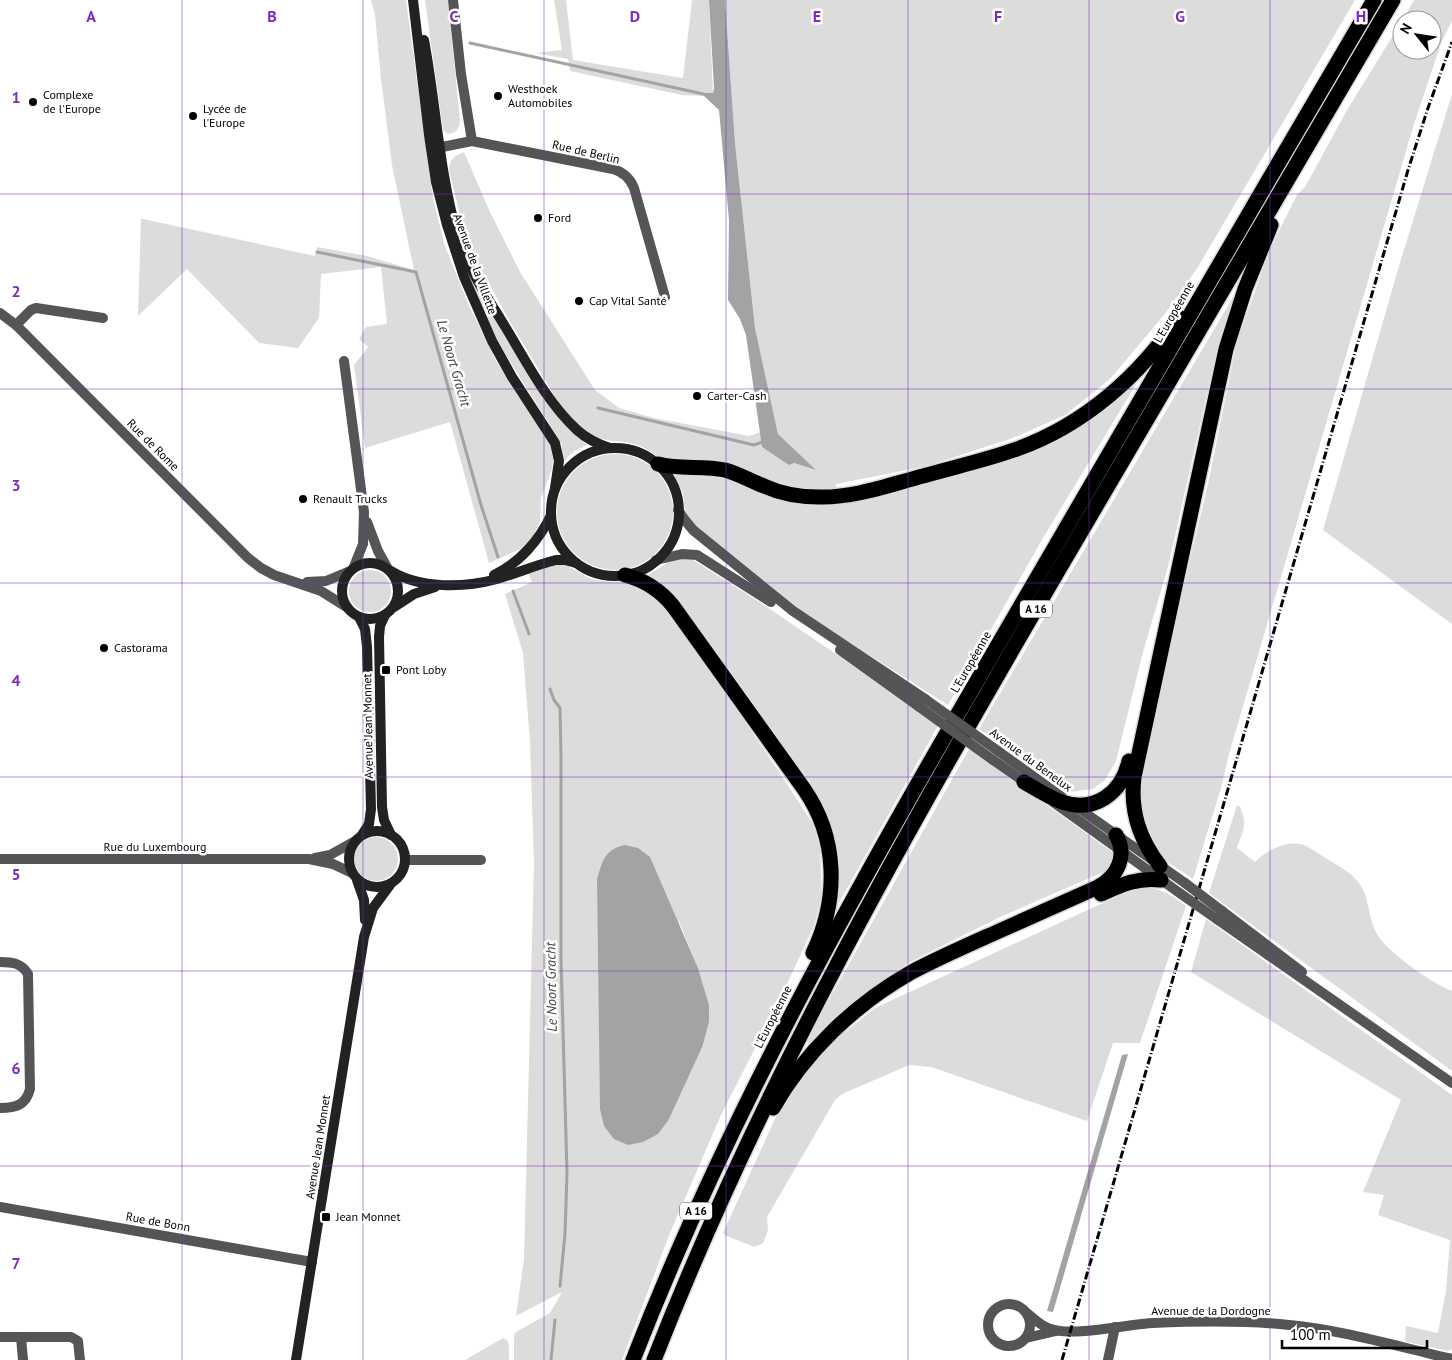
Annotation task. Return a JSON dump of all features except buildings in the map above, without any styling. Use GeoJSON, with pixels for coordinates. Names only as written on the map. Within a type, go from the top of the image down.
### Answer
{"type":"FeatureCollection","features":[{"type":"Feature","properties":{"kind":"highway","name":"L'Européenne"},"geometry":{"type":"LineString","coordinates":[[634,1360],[684,1238],[803,991],[903,810],[1374,0]]}},
{"type":"Feature","properties":{"kind":"highway"},"geometry":{"type":"LineString","coordinates":[[866,1004],[900,985],[1122,885],[1160,873],[1139,830],[1134,810],[1132,789],[1136,762],[1226,349],[1254,264],[1282,204],[1394,0]]}},
{"type":"Feature","properties":{"kind":"highway","name":"A 16"},"geometry":{"type":"LineString","coordinates":[[654,1360],[706,1233],[753,1130],[818,998],[919,812],[1394,0]]}},
{"type":"Feature","properties":{"kind":"highway"},"geometry":{"type":"LineString","coordinates":[[658,464],[676,468],[722,470],[781,492],[807,497],[835,497],[871,490],[1005,453],[1035,442],[1071,423],[1117,388],[1148,357],[1169,332],[1193,295],[1264,174],[1351,39]]}},
{"type":"Feature","properties":{"kind":"highway"},"geometry":{"type":"LineString","coordinates":[[1024,782],[1057,800],[1072,804],[1092,804],[1102,800],[1115,790],[1124,777],[1153,651],[1183,546]]}},
{"type":"Feature","properties":{"kind":"highway"},"geometry":{"type":"LineString","coordinates":[[625,575],[636,578],[654,588],[665,596],[678,612],[808,795],[823,825],[829,848],[832,874],[831,893],[824,927],[790,1000],[728,1144]]}},
{"type":"Feature","properties":{"kind":"highway"},"geometry":{"type":"LineString","coordinates":[[706,1233],[744,1166],[773,1107],[788,1083],[824,1040],[866,1004],[897,981],[920,968],[1102,885],[1117,870],[1121,852],[1120,843],[1116,835]]}},
{"type":"Feature","properties":{"kind":"main road","name":"Avenue de la Villette"},"geometry":{"type":"LineString","coordinates":[[413,0],[447,225],[458,262],[480,314],[504,363],[552,437],[557,449],[559,461],[555,488]]}},
{"type":"Feature","properties":{"kind":"main road","name":"Avenue de la Villette"},"geometry":{"type":"LineString","coordinates":[[417,0],[429,71],[435,148],[458,236],[465,255],[477,280],[536,378],[556,406],[582,434],[594,442],[610,448]]}},
{"type":"Feature","properties":{"kind":"main road"},"geometry":{"type":"LineString","coordinates":[[610,448],[634,450],[658,464],[667,474],[673,486],[678,510],[674,536],[666,550],[656,560],[642,570],[625,575],[604,575],[588,570],[566,554],[553,530],[551,515],[555,488],[566,470],[578,459],[593,451],[610,448]]}},
{"type":"Feature","properties":{"kind":"main road"},"geometry":{"type":"LineString","coordinates":[[476,582],[518,560],[538,537],[551,515]]}},
{"type":"Feature","properties":{"kind":"main road"},"geometry":{"type":"LineString","coordinates":[[441,585],[414,594],[393,607],[385,615],[372,619],[359,617],[348,608],[342,591],[344,580],[352,570],[361,564],[378,564],[402,578],[419,583],[441,585],[494,580],[556,560],[565,560],[578,564]]}},
{"type":"Feature","properties":{"kind":"main road"},"geometry":{"type":"LineString","coordinates":[[389,570],[396,578],[398,589],[398,598],[393,607]]}},
{"type":"Feature","properties":{"kind":"main road","name":"Avenue Jean Monnet"},"geometry":{"type":"LineString","coordinates":[[385,615],[380,626],[379,637],[382,807],[385,824],[391,835]]}},
{"type":"Feature","properties":{"kind":"main road","name":"Avenue Jean Monnet"},"geometry":{"type":"LineString","coordinates":[[359,617],[365,629],[367,647],[371,799],[370,820],[359,838]]}},
{"type":"Feature","properties":{"kind":"main road"},"geometry":{"type":"LineString","coordinates":[[377,831],[391,835],[401,844],[405,860],[401,873],[390,885],[375,888],[364,885],[355,877],[349,865],[351,848],[359,838],[377,831]]}},
{"type":"Feature","properties":{"kind":"main road","name":"Avenue Jean Monnet"},"geometry":{"type":"LineString","coordinates":[[296,1360],[364,937],[365,908],[355,877]]}},
{"type":"Feature","properties":{"kind":"main road","name":"Avenue Jean Monnet"},"geometry":{"type":"LineString","coordinates":[[364,937],[373,908],[390,885]]}},
{"type":"Feature","properties":{"kind":"street"},"geometry":{"type":"LineString","coordinates":[[453,0],[461,74],[472,141]]}},
{"type":"Feature","properties":{"kind":"street","name":"Rue de Berlin"},"geometry":{"type":"LineString","coordinates":[[435,148],[472,141],[613,170],[626,176],[633,185],[636,194],[665,297]]}},
{"type":"Feature","properties":{"kind":"street"},"geometry":{"type":"LineString","coordinates":[[16,325],[31,310],[36,308],[103,318]]}},
{"type":"Feature","properties":{"kind":"street","name":"Rue de Rome"},"geometry":{"type":"LineString","coordinates":[[0,313],[16,325],[248,558],[269,572],[321,591],[348,608]]}},
{"type":"Feature","properties":{"kind":"street"},"geometry":{"type":"LineString","coordinates":[[344,361],[364,512],[363,544],[352,570]]}},
{"type":"Feature","properties":{"kind":"street","name":"Avenue du Benelux"},"geometry":{"type":"LineString","coordinates":[[678,510],[693,530],[780,602],[995,755],[1072,804],[1116,835],[1181,894],[1220,915]]}},
{"type":"Feature","properties":{"kind":"street"},"geometry":{"type":"LineString","coordinates":[[364,512],[371,534],[389,570]]}},
{"type":"Feature","properties":{"kind":"street","name":"Avenue du Benelux"},"geometry":{"type":"LineString","coordinates":[[656,560],[687,553],[697,555],[921,702]]}},
{"type":"Feature","properties":{"kind":"street","name":"Rue de Rome"},"geometry":{"type":"LineString","coordinates":[[296,582],[326,581],[352,570]]}},
{"type":"Feature","properties":{"kind":"street","name":"Avenue du Benelux"},"geometry":{"type":"LineString","coordinates":[[995,755],[1024,782],[1121,852],[1160,873],[1184,883],[1220,915],[1452,1083]]}},
{"type":"Feature","properties":{"kind":"street","name":"Rue du Luxembourg"},"geometry":{"type":"LineString","coordinates":[[309,860],[330,855],[359,838]]}},
{"type":"Feature","properties":{"kind":"street","name":"Rue du Luxembourg"},"geometry":{"type":"LineString","coordinates":[[0,859],[309,860],[332,864],[355,877]]}},
{"type":"Feature","properties":{"kind":"street"},"geometry":{"type":"LineString","coordinates":[[405,860],[481,860]]}},
{"type":"Feature","properties":{"kind":"street"},"geometry":{"type":"LineString","coordinates":[[0,962],[19,964],[28,974],[30,1088],[26,1100],[18,1106],[0,1108]]}},
{"type":"Feature","properties":{"kind":"street","name":"Rue de Bonn"},"geometry":{"type":"LineString","coordinates":[[0,1207],[312,1262]]}},
{"type":"Feature","properties":{"kind":"street"},"geometry":{"type":"LineString","coordinates":[[1004,1304],[1016,1304],[1027,1313],[1030,1330],[1026,1338],[1014,1346],[1002,1345],[991,1337],[987,1323],[991,1312],[1004,1304]]}},
{"type":"Feature","properties":{"kind":"street","name":"Avenue de la Dordogne"},"geometry":{"type":"LineString","coordinates":[[1027,1313],[1046,1328],[1057,1331]]}},
{"type":"Feature","properties":{"kind":"street","name":"Avenue de la Dordogne"},"geometry":{"type":"LineString","coordinates":[[1026,1338],[1057,1331],[1094,1330],[1146,1323],[1220,1321],[1290,1325],[1327,1331],[1452,1359]]}},
{"type":"Feature","properties":{"kind":"street"},"geometry":{"type":"LineString","coordinates":[[1108,1360],[1115,1327]]}},
{"type":"Feature","properties":{"kind":"street"},"geometry":{"type":"LineString","coordinates":[[0,1337],[71,1337],[78,1341],[80,1360]]}},
{"type":"Feature","properties":{"kind":"street"},"geometry":{"type":"LineString","coordinates":[[21,1337],[23,1360]]}},
{"type":"Feature","properties":{"kind":"shaded area"},"geometry":{"type":"Polygon","coordinates":[[[371,0],[406,0],[433,198],[445,246],[467,301],[494,357],[516,393],[549,438],[553,459],[552,469],[541,498],[540,521],[534,534],[523,548],[489,563],[450,422],[365,448],[354,365],[368,347],[359,339],[366,327],[387,324],[381,267],[321,274],[319,318],[298,348],[259,343],[187,269],[138,316],[141,219],[315,256],[317,247],[367,256],[414,270],[392,165],[375,15],[371,0]]]}},
{"type":"Feature","properties":{"kind":"shaded area"},"geometry":{"type":"Polygon","coordinates":[[[425,0],[448,0],[460,121],[457,130],[448,134],[443,130],[425,0]]]}},
{"type":"Feature","properties":{"kind":"shaded area"},"geometry":{"type":"Polygon","coordinates":[[[554,0],[566,0],[573,60],[683,78],[692,0],[709,0],[713,94],[704,93],[704,96],[682,95],[570,71],[568,59],[536,53],[562,50],[554,0]]]}},
{"type":"Feature","properties":{"kind":"shaded area"},"geometry":{"type":"Polygon","coordinates":[[[709,0],[725,0],[735,143],[755,328],[778,434],[816,470],[794,463],[789,465],[762,447],[746,335],[740,319],[728,300],[729,220],[719,110],[704,96],[704,93],[713,93],[714,88],[709,0]]]}},
{"type":"Feature","properties":{"kind":"shaded area"},"geometry":{"type":"Polygon","coordinates":[[[725,0],[1355,0],[1198,267],[1164,315],[1110,379],[1065,415],[1013,438],[927,466],[836,484],[836,489],[814,490],[789,487],[664,460],[641,446],[597,438],[577,425],[557,400],[513,327],[468,246],[449,171],[453,158],[464,152],[490,212],[520,272],[595,390],[619,408],[654,418],[749,436],[761,432],[762,447],[794,463],[814,469],[778,434],[755,328],[735,143],[725,0]]]}},
{"type":"Feature","properties":{"kind":"shaded area"},"geometry":{"type":"Polygon","coordinates":[[[1414,0],[1452,0],[1452,21],[1442,41],[1442,10],[1408,10],[1414,0]]]}},
{"type":"Feature","properties":{"kind":"shaded area"},"geometry":{"type":"Polygon","coordinates":[[[1392,37],[1392,60],[1436,60],[1414,124],[1193,879],[1166,861],[1153,846],[1143,820],[1139,790],[1163,673],[1208,484],[1237,341],[1271,247],[1297,195],[1305,187],[1347,110],[1392,37]]]}},
{"type":"Feature","properties":{"kind":"shaded area"},"geometry":{"type":"Polygon","coordinates":[[[1452,94],[1452,624],[1323,530],[1399,266],[1452,94]]]}},
{"type":"Feature","properties":{"kind":"shaded area"},"geometry":{"type":"Polygon","coordinates":[[[464,264],[544,398],[567,427],[587,445],[574,451],[562,463],[562,445],[495,335],[483,312],[464,264]]]}},
{"type":"Feature","properties":{"kind":"shaded area"},"geometry":{"type":"Polygon","coordinates":[[[1239,287],[1213,367],[1168,567],[1143,652],[1116,761],[1105,780],[1093,789],[1068,792],[979,729],[1239,287]]]}},
{"type":"Feature","properties":{"kind":"shaded area"},"geometry":{"type":"Polygon","coordinates":[[[1133,379],[1138,381],[1043,538],[948,705],[787,603],[692,523],[685,512],[683,493],[673,474],[717,475],[797,502],[997,462],[1035,450],[1068,434],[1113,401],[1133,379]]]}},
{"type":"Feature","properties":{"kind":"shaded area"},"geometry":{"type":"Polygon","coordinates":[[[615,454],[637,458],[656,471],[669,490],[673,512],[669,534],[656,553],[637,566],[615,570],[593,566],[574,553],[561,534],[557,512],[561,490],[574,471],[593,458],[615,454]]]}},
{"type":"Feature","properties":{"kind":"shaded area"},"geometry":{"type":"Polygon","coordinates":[[[673,559],[693,560],[758,601],[938,726],[836,908],[834,907],[824,814],[809,780],[760,715],[645,577],[673,559]]]}},
{"type":"Feature","properties":{"kind":"shaded area"},"geometry":{"type":"Polygon","coordinates":[[[560,564],[592,579],[632,584],[648,591],[655,597],[679,623],[795,796],[813,824],[820,847],[822,898],[813,928],[780,999],[721,1115],[670,1233],[622,1360],[514,1360],[514,1337],[516,1332],[550,1313],[562,1292],[516,1316],[524,1259],[534,863],[530,742],[523,653],[505,594],[532,582],[528,573],[560,564]],[[678,919],[703,1046],[709,1022],[709,1005],[698,968],[678,919]]]}},
{"type":"Feature","properties":{"kind":"shaded area"},"geometry":{"type":"Polygon","coordinates":[[[374,570],[382,573],[388,579],[391,591],[388,603],[382,609],[366,612],[358,609],[352,603],[349,587],[352,579],[358,573],[374,570]]]}},
{"type":"Feature","properties":{"kind":"shaded area"},"geometry":{"type":"Polygon","coordinates":[[[969,749],[1111,851],[1114,856],[1112,864],[1108,870],[1000,917],[908,963],[863,994],[811,1043],[808,1043],[807,1039],[969,749]]]}},
{"type":"Feature","properties":{"kind":"shaded area"},"geometry":{"type":"Polygon","coordinates":[[[1237,805],[1240,807],[1244,824],[1237,848],[1255,862],[1279,846],[1293,843],[1299,844],[1306,846],[1346,870],[1363,889],[1374,928],[1382,941],[1411,967],[1452,991],[1452,1071],[1209,893],[1237,805]]]}},
{"type":"Feature","properties":{"kind":"shaded area"},"geometry":{"type":"Polygon","coordinates":[[[376,837],[388,841],[394,847],[398,859],[394,871],[388,877],[376,881],[364,877],[358,871],[354,859],[358,847],[364,841],[376,837]]]}},
{"type":"Feature","properties":{"kind":"shaded area"},"geometry":{"type":"Polygon","coordinates":[[[625,845],[638,848],[650,857],[698,968],[709,1005],[709,1022],[703,1045],[669,1119],[658,1134],[643,1142],[628,1145],[614,1139],[604,1126],[600,1109],[597,879],[608,853],[625,845]]]}},
{"type":"Feature","properties":{"kind":"shaded area"},"geometry":{"type":"Polygon","coordinates":[[[1143,887],[1166,893],[1186,906],[1140,1043],[1113,1043],[1087,1121],[931,1067],[909,1065],[842,1094],[835,1100],[767,1217],[768,1230],[763,1243],[754,1247],[723,1233],[779,1110],[799,1081],[828,1046],[875,1008],[1131,890],[1143,887]]]}},
{"type":"Feature","properties":{"kind":"shaded area"},"geometry":{"type":"Polygon","coordinates":[[[1206,919],[1452,1095],[1452,1349],[1448,1351],[1405,1340],[1406,1326],[1438,1333],[1446,1291],[1450,1240],[1378,1215],[1384,1195],[1363,1192],[1401,1100],[1191,972],[1206,919]]]}},
{"type":"Feature","properties":{"kind":"shaded area"},"geometry":{"type":"Polygon","coordinates":[[[1128,1054],[1053,1312],[1047,1311],[1122,1055],[1128,1054]]]}},
{"type":"Feature","properties":{"kind":"shaded area"},"geometry":{"type":"Polygon","coordinates":[[[503,1338],[507,1340],[509,1345],[509,1360],[465,1360],[503,1338]]]}},
{"type":"Feature","properties":{"kind":"waterway"},"geometry":{"type":"LineString","coordinates":[[470,43],[708,95]]}},
{"type":"Feature","properties":{"kind":"waterway","name":"Le Noort Gracht"},"geometry":{"type":"LineString","coordinates":[[317,252],[416,272],[481,505],[498,557]]}},
{"type":"Feature","properties":{"kind":"waterway"},"geometry":{"type":"LineString","coordinates":[[598,408],[754,445],[765,441]]}},
{"type":"Feature","properties":{"kind":"waterway","name":"Le Noort Gracht"},"geometry":{"type":"LineString","coordinates":[[513,591],[529,634]]}},
{"type":"Feature","properties":{"kind":"waterway","name":"Le Noort Gracht"},"geometry":{"type":"LineString","coordinates":[[550,689],[554,700],[560,708],[561,756],[561,959],[567,1173],[565,1234],[560,1286]]}},
{"type":"Feature","properties":{"kind":"waterway","name":"Le Noort Gracht"},"geometry":{"type":"LineString","coordinates":[[551,1360],[555,1320]]}},
{"type":"Feature","properties":{"kind":"railway"},"geometry":{"type":"LineString","coordinates":[[1062,1360],[1408,170],[1452,42]]}},
{"type":"Feature","properties":{"kind":"place","name":"Westhoek Automobiles"},"geometry":{"type":"Point","coordinates":[498,96]}},
{"type":"Feature","properties":{"kind":"place","name":"Complexe de l'Europe"},"geometry":{"type":"Point","coordinates":[33,102]}},
{"type":"Feature","properties":{"kind":"place","name":"Lycée de l'Europe"},"geometry":{"type":"Point","coordinates":[193,116]}},
{"type":"Feature","properties":{"kind":"place","name":"Ford"},"geometry":{"type":"Point","coordinates":[538,218]}},
{"type":"Feature","properties":{"kind":"place","name":"Cap Vital Santé"},"geometry":{"type":"Point","coordinates":[579,301]}},
{"type":"Feature","properties":{"kind":"place","name":"Carter-Cash"},"geometry":{"type":"Point","coordinates":[697,396]}},
{"type":"Feature","properties":{"kind":"place","name":"Renault Trucks"},"geometry":{"type":"Point","coordinates":[303,499]}},
{"type":"Feature","properties":{"kind":"place","name":"Castorama"},"geometry":{"type":"Point","coordinates":[104,648]}},
{"type":"Feature","properties":{"kind":"place","name":"Pont Loby"},"geometry":{"type":"Point","coordinates":[386,670]}},
{"type":"Feature","properties":{"kind":"place","name":"Jean Monnet"},"geometry":{"type":"Point","coordinates":[326,1217]}}]}
